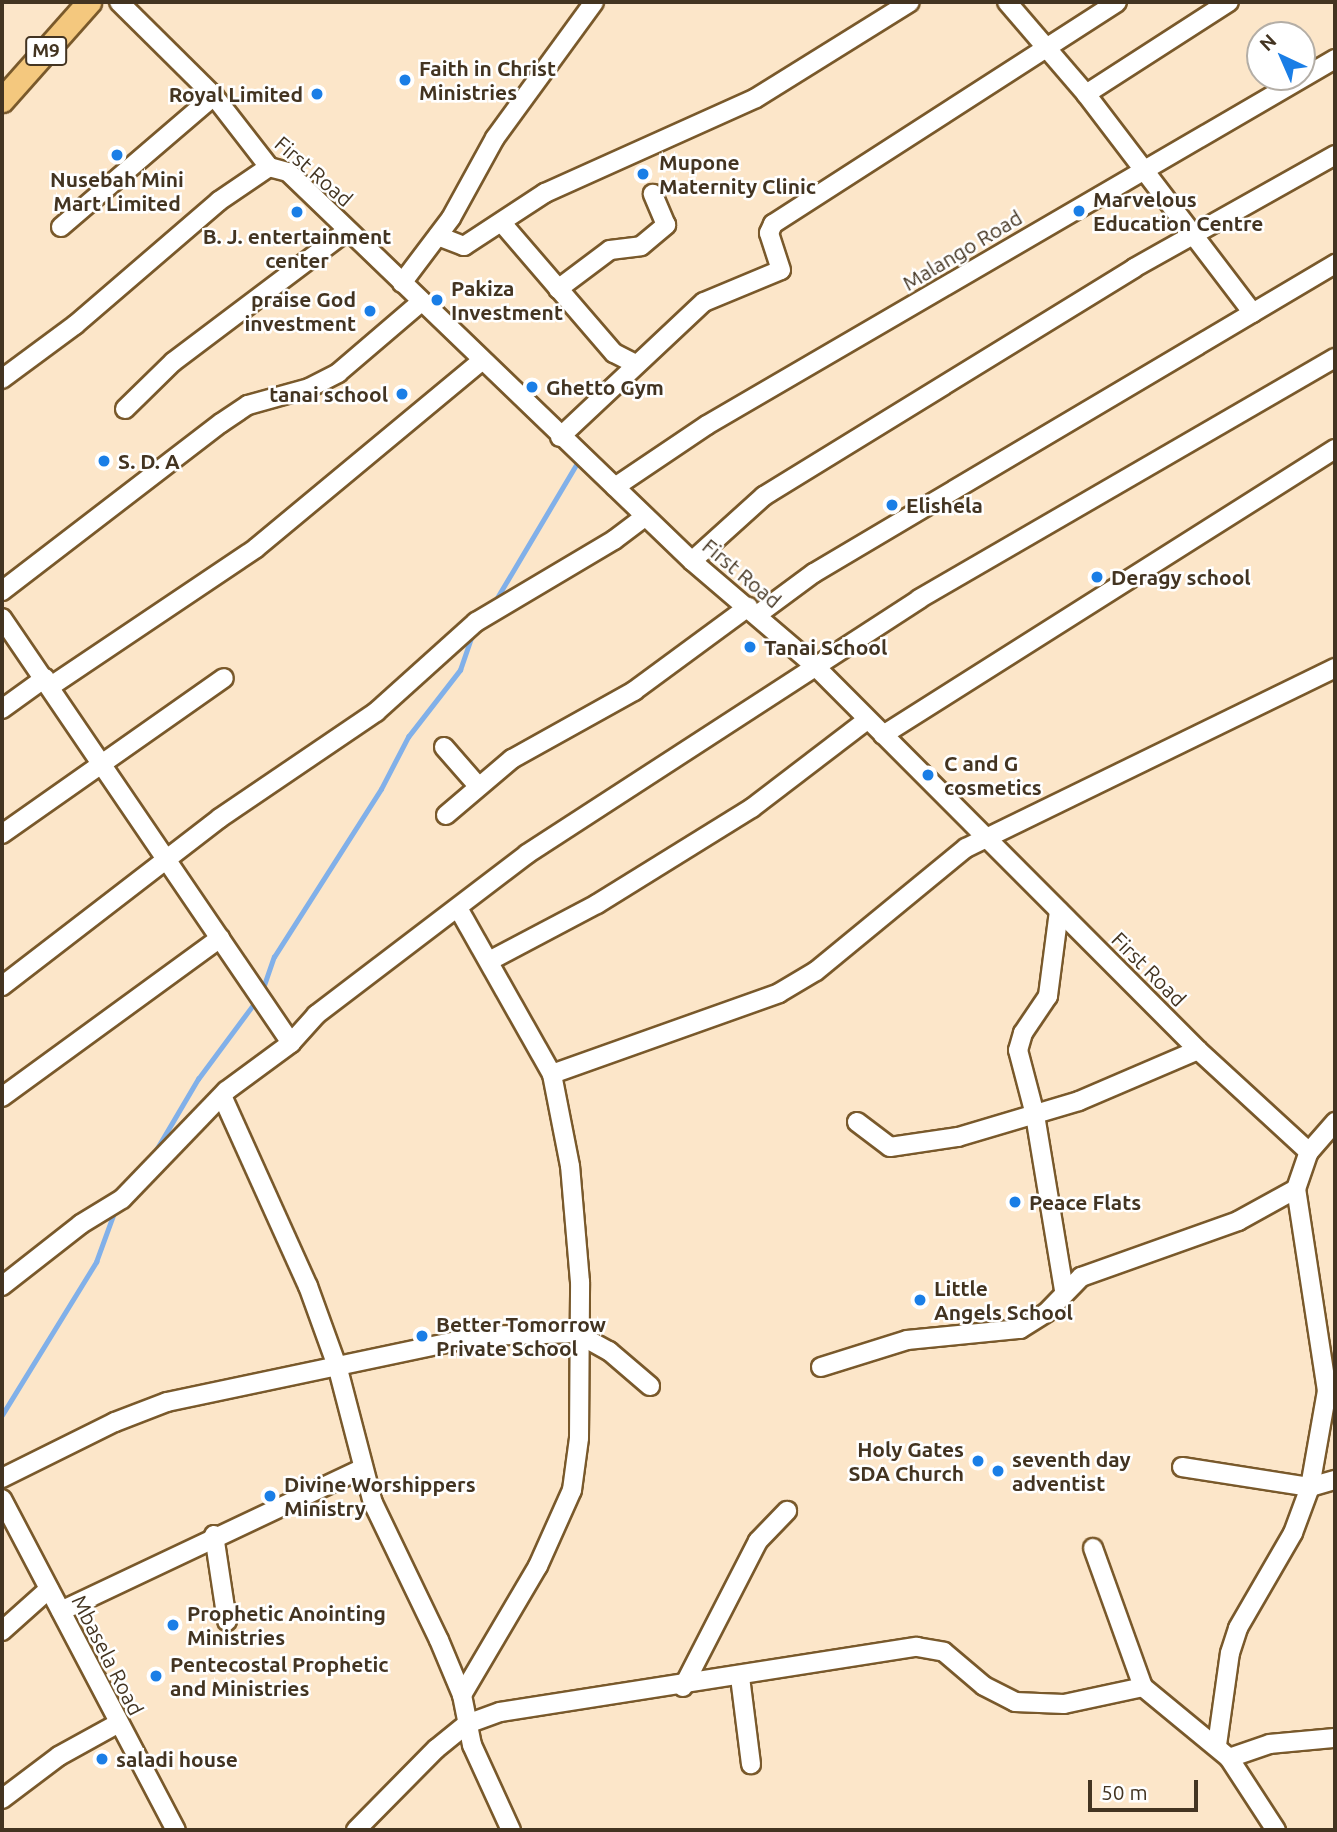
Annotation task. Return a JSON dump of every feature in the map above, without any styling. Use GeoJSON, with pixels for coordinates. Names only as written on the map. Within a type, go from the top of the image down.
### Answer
{"type":"FeatureCollection","features":[{"type":"Feature","properties":{"kind":"main road","name":"M9"},"geometry":{"type":"LineString","coordinates":[[2,80],[73,2]]}},
{"type":"Feature","properties":{"kind":"main road","name":"M9"},"geometry":{"type":"LineString","coordinates":[[2,100],[89,2]]}},
{"type":"Feature","properties":{"kind":"street","name":"First Road"},"geometry":{"type":"LineString","coordinates":[[119,2],[214,96],[269,167],[288,172],[645,517],[816,667],[1198,1050],[1309,1152]]}},
{"type":"Feature","properties":{"kind":"street"},"geometry":{"type":"LineString","coordinates":[[402,283],[438,236],[495,138],[594,2]]}},
{"type":"Feature","properties":{"kind":"street"},"geometry":{"type":"LineString","coordinates":[[438,236],[464,246],[579,175],[756,98],[910,2]]}},
{"type":"Feature","properties":{"kind":"street"},"geometry":{"type":"LineString","coordinates":[[1007,2],[1087,94],[1254,313]]}},
{"type":"Feature","properties":{"kind":"street"},"geometry":{"type":"LineString","coordinates":[[560,437],[634,363],[704,302],[780,270],[769,233],[773,224],[1117,2]]}},
{"type":"Feature","properties":{"kind":"street"},"geometry":{"type":"LineString","coordinates":[[1087,94],[1229,2]]}},
{"type":"Feature","properties":{"kind":"street","name":"Malango Road"},"geometry":{"type":"LineString","coordinates":[[615,486],[695,432],[1335,59]]}},
{"type":"Feature","properties":{"kind":"street"},"geometry":{"type":"LineString","coordinates":[[61,227],[214,96]]}},
{"type":"Feature","properties":{"kind":"street"},"geometry":{"type":"LineString","coordinates":[[692,561],[764,496],[970,368],[1335,155]]}},
{"type":"Feature","properties":{"kind":"street"},"geometry":{"type":"LineString","coordinates":[[2,379],[75,325],[219,201],[269,167]]}},
{"type":"Feature","properties":{"kind":"street"},"geometry":{"type":"LineString","coordinates":[[558,289],[610,250],[641,246],[666,225],[653,194]]}},
{"type":"Feature","properties":{"kind":"street"},"geometry":{"type":"LineString","coordinates":[[502,223],[614,353],[634,363]]}},
{"type":"Feature","properties":{"kind":"street"},"geometry":{"type":"LineString","coordinates":[[125,409],[200,341],[347,231]]}},
{"type":"Feature","properties":{"kind":"street"},"geometry":{"type":"LineString","coordinates":[[446,815],[512,759],[654,677],[814,573],[1335,264]]}},
{"type":"Feature","properties":{"kind":"street"},"geometry":{"type":"LineString","coordinates":[[2,591],[228,418],[248,405],[309,388],[338,373],[421,302]]}},
{"type":"Feature","properties":{"kind":"street"},"geometry":{"type":"LineString","coordinates":[[2,1286],[122,1199],[233,1085],[291,1043],[316,1015],[527,854],[997,553],[1335,358]]}},
{"type":"Feature","properties":{"kind":"street"},"geometry":{"type":"LineString","coordinates":[[2,709],[48,682],[298,517],[481,361]]}},
{"type":"Feature","properties":{"kind":"street"},"geometry":{"type":"LineString","coordinates":[[883,735],[1335,449]]}},
{"type":"Feature","properties":{"kind":"street"},"geometry":{"type":"LineString","coordinates":[[2,986],[246,799],[376,712],[476,622],[614,540],[645,517]]}},
{"type":"Feature","properties":{"kind":"street"},"geometry":{"type":"LineString","coordinates":[[2,618],[102,760],[291,1043]]}},
{"type":"Feature","properties":{"kind":"street"},"geometry":{"type":"LineString","coordinates":[[552,1074],[779,993],[816,971],[941,865],[985,838],[1335,668]]}},
{"type":"Feature","properties":{"kind":"street"},"geometry":{"type":"LineString","coordinates":[[2,834],[102,760],[224,678]]}},
{"type":"Feature","properties":{"kind":"street"},"geometry":{"type":"LineString","coordinates":[[489,961],[607,898],[752,808],[867,720]]}},
{"type":"Feature","properties":{"kind":"street"},"geometry":{"type":"LineString","coordinates":[[444,747],[478,786]]}},
{"type":"Feature","properties":{"kind":"street"},"geometry":{"type":"LineString","coordinates":[[458,908],[552,1074],[570,1166],[580,1282],[576,1333],[579,1438],[570,1502],[462,1695]]}},
{"type":"Feature","properties":{"kind":"street"},"geometry":{"type":"LineString","coordinates":[[1059,911],[1048,996],[1023,1033],[1018,1050],[1035,1115],[1064,1290]]}},
{"type":"Feature","properties":{"kind":"street"},"geometry":{"type":"LineString","coordinates":[[2,1097],[220,938]]}},
{"type":"Feature","properties":{"kind":"street"},"geometry":{"type":"LineString","coordinates":[[857,1122],[877,1141],[902,1147],[1035,1115],[1198,1050]]}},
{"type":"Feature","properties":{"kind":"street"},"geometry":{"type":"LineString","coordinates":[[223,1098],[308,1286],[338,1369],[373,1503],[462,1695],[467,1724],[511,1830]]}},
{"type":"Feature","properties":{"kind":"street"},"geometry":{"type":"LineString","coordinates":[[1217,1745],[1226,1672],[1238,1628],[1293,1533],[1310,1487],[1328,1377],[1309,1287],[1296,1189],[1309,1152],[1329,1137],[1335,1122]]}},
{"type":"Feature","properties":{"kind":"street"},"geometry":{"type":"LineString","coordinates":[[821,1367],[907,1339],[1020,1329],[1047,1312],[1064,1290],[1098,1268],[1238,1221],[1296,1189]]}},
{"type":"Feature","properties":{"kind":"street"},"geometry":{"type":"LineString","coordinates":[[2,1478],[115,1422],[167,1402],[237,1385],[338,1369],[399,1350],[481,1336],[576,1333],[609,1351],[650,1385]]}},
{"type":"Feature","properties":{"kind":"street"},"geometry":{"type":"LineString","coordinates":[[1182,1467],[1310,1487],[1335,1480]]}},
{"type":"Feature","properties":{"kind":"street"},"geometry":{"type":"LineString","coordinates":[[61,1611],[214,1535],[362,1469]]}},
{"type":"Feature","properties":{"kind":"street","name":"Mbasela Road"},"geometry":{"type":"LineString","coordinates":[[2,1499],[117,1724],[176,1830]]}},
{"type":"Feature","properties":{"kind":"street"},"geometry":{"type":"LineString","coordinates":[[683,1686],[758,1541],[788,1511]]}},
{"type":"Feature","properties":{"kind":"street"},"geometry":{"type":"LineString","coordinates":[[214,1535],[227,1621]]}},
{"type":"Feature","properties":{"kind":"street"},"geometry":{"type":"LineString","coordinates":[[1093,1548],[1143,1687],[1217,1745],[1276,1830]]}},
{"type":"Feature","properties":{"kind":"street"},"geometry":{"type":"LineString","coordinates":[[2,1631],[49,1590]]}},
{"type":"Feature","properties":{"kind":"street"},"geometry":{"type":"LineString","coordinates":[[356,1830],[416,1767],[467,1724],[500,1712],[683,1686],[917,1647],[944,1652],[984,1686],[1015,1702],[1064,1704],[1143,1687]]}},
{"type":"Feature","properties":{"kind":"street"},"geometry":{"type":"LineString","coordinates":[[740,1677],[751,1764]]}},
{"type":"Feature","properties":{"kind":"street"},"geometry":{"type":"LineString","coordinates":[[2,1799],[59,1756],[117,1724]]}},
{"type":"Feature","properties":{"kind":"street"},"geometry":{"type":"LineString","coordinates":[[1229,1759],[1270,1744],[1335,1738]]}},
{"type":"Feature","properties":{"kind":"waterway"},"geometry":{"type":"LineString","coordinates":[[494,603],[579,460]]}},
{"type":"Feature","properties":{"kind":"waterway"},"geometry":{"type":"LineString","coordinates":[[262,991],[274,957],[381,789],[408,737],[460,670],[473,633]]}},
{"type":"Feature","properties":{"kind":"waterway"},"geometry":{"type":"LineString","coordinates":[[152,1157],[198,1079],[256,1001]]}},
{"type":"Feature","properties":{"kind":"waterway"},"geometry":{"type":"LineString","coordinates":[[2,1415],[96,1262],[115,1210]]}},
{"type":"Feature","properties":{"kind":"place","name":"Faith in Christ Ministries"},"geometry":{"type":"Point","coordinates":[405,80]}},
{"type":"Feature","properties":{"kind":"place","name":"Royal Limited"},"geometry":{"type":"Point","coordinates":[317,94]}},
{"type":"Feature","properties":{"kind":"place","name":"Nusebah Mini Mart Limited"},"geometry":{"type":"Point","coordinates":[117,155]}},
{"type":"Feature","properties":{"kind":"place","name":"Mupone Maternity Clinic"},"geometry":{"type":"Point","coordinates":[643,174]}},
{"type":"Feature","properties":{"kind":"place","name":"Marvelous Education Centre"},"geometry":{"type":"Point","coordinates":[1079,211]}},
{"type":"Feature","properties":{"kind":"place","name":"B. J. entertainment center"},"geometry":{"type":"Point","coordinates":[297,212]}},
{"type":"Feature","properties":{"kind":"place","name":"Pakiza Investment"},"geometry":{"type":"Point","coordinates":[437,300]}},
{"type":"Feature","properties":{"kind":"place","name":"praise God investment"},"geometry":{"type":"Point","coordinates":[370,311]}},
{"type":"Feature","properties":{"kind":"place","name":"Ghetto Gym"},"geometry":{"type":"Point","coordinates":[532,387]}},
{"type":"Feature","properties":{"kind":"place","name":"tanai school"},"geometry":{"type":"Point","coordinates":[402,394]}},
{"type":"Feature","properties":{"kind":"place","name":"S. D. A"},"geometry":{"type":"Point","coordinates":[104,461]}},
{"type":"Feature","properties":{"kind":"place","name":"Elishela"},"geometry":{"type":"Point","coordinates":[892,505]}},
{"type":"Feature","properties":{"kind":"place","name":"Deragy school"},"geometry":{"type":"Point","coordinates":[1097,577]}},
{"type":"Feature","properties":{"kind":"place","name":"Tanai School"},"geometry":{"type":"Point","coordinates":[750,647]}},
{"type":"Feature","properties":{"kind":"place","name":"C and G cosmetics"},"geometry":{"type":"Point","coordinates":[928,775]}},
{"type":"Feature","properties":{"kind":"place","name":"Peace Flats"},"geometry":{"type":"Point","coordinates":[1015,1202]}},
{"type":"Feature","properties":{"kind":"place","name":"Little Angels School"},"geometry":{"type":"Point","coordinates":[920,1300]}},
{"type":"Feature","properties":{"kind":"place","name":"Better Tomorrow Private School"},"geometry":{"type":"Point","coordinates":[422,1336]}},
{"type":"Feature","properties":{"kind":"place","name":"Holy Gates SDA Church"},"geometry":{"type":"Point","coordinates":[978,1461]}},
{"type":"Feature","properties":{"kind":"place","name":"seventh day adventist"},"geometry":{"type":"Point","coordinates":[998,1471]}},
{"type":"Feature","properties":{"kind":"place","name":"Divine Worshippers Ministry"},"geometry":{"type":"Point","coordinates":[270,1496]}},
{"type":"Feature","properties":{"kind":"place","name":"Prophetic Anointing Ministries"},"geometry":{"type":"Point","coordinates":[173,1625]}},
{"type":"Feature","properties":{"kind":"place","name":"Pentecostal Prophetic and Ministries"},"geometry":{"type":"Point","coordinates":[156,1676]}},
{"type":"Feature","properties":{"kind":"place","name":"saladi house"},"geometry":{"type":"Point","coordinates":[102,1759]}}]}
